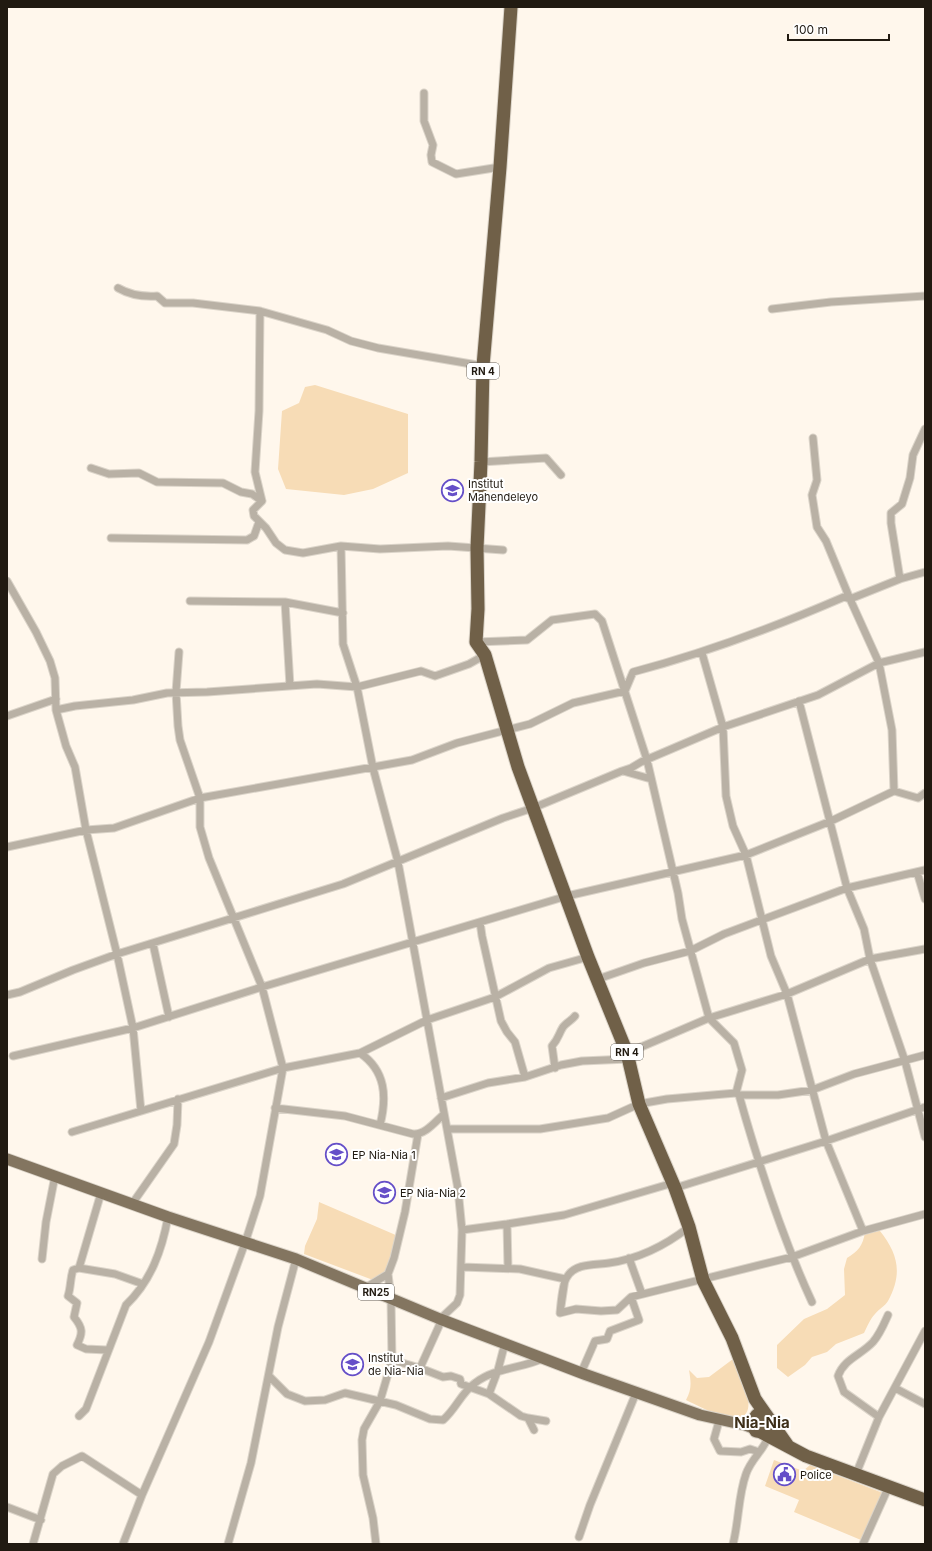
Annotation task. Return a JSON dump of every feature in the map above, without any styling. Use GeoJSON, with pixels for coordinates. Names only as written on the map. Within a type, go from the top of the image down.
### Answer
{"type":"FeatureCollection","features":[{"type":"Feature","properties":{"kind":"highway","name":"RN 4"},"geometry":{"type":"LineString","coordinates":[[511,7],[500,167],[483,366],[477,548],[478,610],[476,642],[485,655],[506,729],[533,808],[567,896],[588,957],[628,1056],[639,1104],[674,1186],[689,1227],[703,1280],[732,1338],[755,1399],[759,1424]]}},
{"type":"Feature","properties":{"kind":"highway"},"geometry":{"type":"LineString","coordinates":[[759,1424],[788,1446]]}},
{"type":"Feature","properties":{"kind":"highway"},"geometry":{"type":"LineString","coordinates":[[759,1424],[788,1446],[806,1456],[925,1500]]}},
{"type":"Feature","properties":{"kind":"main road","name":"RN25"},"geometry":{"type":"LineString","coordinates":[[7,1159],[168,1217],[296,1259],[365,1288],[581,1373],[719,1420],[759,1424]]}},
{"type":"Feature","properties":{"kind":"street"},"geometry":{"type":"LineString","coordinates":[[424,92],[424,120],[433,144],[430,155],[432,162],[456,174],[500,167]]}},
{"type":"Feature","properties":{"kind":"street"},"geometry":{"type":"LineString","coordinates":[[118,288],[127,293],[140,296],[157,296],[165,304],[193,303],[260,311],[327,330],[351,341],[378,348],[483,366]]}},
{"type":"Feature","properties":{"kind":"street"},"geometry":{"type":"LineString","coordinates":[[772,309],[831,302],[925,296]]}},
{"type":"Feature","properties":{"kind":"street"},"geometry":{"type":"LineString","coordinates":[[260,311],[259,411],[255,472],[262,501]]}},
{"type":"Feature","properties":{"kind":"street"},"geometry":{"type":"LineString","coordinates":[[900,579],[891,523],[891,513],[902,504],[910,478],[913,455],[925,428]]}},
{"type":"Feature","properties":{"kind":"street"},"geometry":{"type":"LineString","coordinates":[[813,438],[813,456],[817,480],[812,495],[817,527],[826,541],[879,663],[892,730],[894,791]]}},
{"type":"Feature","properties":{"kind":"street"},"geometry":{"type":"LineString","coordinates":[[481,462],[546,458],[561,475]]}},
{"type":"Feature","properties":{"kind":"street"},"geometry":{"type":"LineString","coordinates":[[91,468],[109,474],[139,473],[157,482],[222,483],[240,492],[252,494],[262,501]]}},
{"type":"Feature","properties":{"kind":"street"},"geometry":{"type":"LineString","coordinates":[[262,501],[253,510],[259,522],[266,528],[276,543],[285,550],[303,553],[341,546],[380,549],[448,546],[503,550]]}},
{"type":"Feature","properties":{"kind":"street"},"geometry":{"type":"LineString","coordinates":[[111,538],[248,540],[254,536],[259,522]]}},
{"type":"Feature","properties":{"kind":"street"},"geometry":{"type":"LineString","coordinates":[[341,546],[343,644],[357,687],[373,768],[398,862],[458,1189],[462,1230],[460,1295],[457,1303],[440,1318],[439,1326],[420,1368]]}},
{"type":"Feature","properties":{"kind":"street"},"geometry":{"type":"LineString","coordinates":[[625,691],[633,672],[702,653],[780,624],[844,597],[850,599],[900,579],[925,572]]}},
{"type":"Feature","properties":{"kind":"street"},"geometry":{"type":"LineString","coordinates":[[7,581],[11,591],[20,602],[30,620],[50,661],[55,678],[56,710],[66,746],[75,767],[86,830],[118,954],[133,1028],[141,1111]]}},
{"type":"Feature","properties":{"kind":"street"},"geometry":{"type":"LineString","coordinates":[[190,601],[286,602],[343,613]]}},
{"type":"Feature","properties":{"kind":"street"},"geometry":{"type":"LineString","coordinates":[[286,602],[290,686]]}},
{"type":"Feature","properties":{"kind":"street"},"geometry":{"type":"LineString","coordinates":[[476,642],[527,640],[552,620],[595,614],[602,621],[647,760],[690,951],[710,1018],[734,1043],[742,1070],[738,1094],[758,1162],[792,1257],[812,1302]]}},
{"type":"Feature","properties":{"kind":"street"},"geometry":{"type":"LineString","coordinates":[[123,1544],[142,1495],[209,1342],[245,1242],[260,1196],[283,1068],[262,987],[233,920],[204,844],[200,827],[200,798],[180,740],[176,692],[179,652]]}},
{"type":"Feature","properties":{"kind":"street"},"geometry":{"type":"LineString","coordinates":[[7,995],[20,992],[73,970],[118,954],[317,893],[631,768],[723,727],[818,694],[879,663],[925,652]]}},
{"type":"Feature","properties":{"kind":"street"},"geometry":{"type":"LineString","coordinates":[[702,653],[723,727],[726,796],[733,826],[746,854],[771,956],[787,994],[826,1141],[863,1231]]}},
{"type":"Feature","properties":{"kind":"street"},"geometry":{"type":"LineString","coordinates":[[56,710],[75,706],[132,700],[176,692],[317,684],[357,687],[421,670],[435,676],[469,664],[485,655]]}},
{"type":"Feature","properties":{"kind":"street"},"geometry":{"type":"LineString","coordinates":[[7,847],[86,830],[114,828],[200,798],[412,760],[457,743],[506,729],[530,724],[573,703],[625,691]]}},
{"type":"Feature","properties":{"kind":"street"},"geometry":{"type":"LineString","coordinates":[[7,716],[56,699]]}},
{"type":"Feature","properties":{"kind":"street"},"geometry":{"type":"LineString","coordinates":[[799,701],[847,888],[864,929],[870,959],[922,1108],[925,1138]]}},
{"type":"Feature","properties":{"kind":"street"},"geometry":{"type":"LineString","coordinates":[[622,771],[651,779]]}},
{"type":"Feature","properties":{"kind":"street"},"geometry":{"type":"LineString","coordinates":[[12,1056],[133,1028],[413,941],[567,896],[672,870],[746,854],[831,821],[894,791],[918,798],[925,793]]}},
{"type":"Feature","properties":{"kind":"street"},"geometry":{"type":"LineString","coordinates":[[598,979],[644,963],[690,951],[724,934],[847,888],[925,870]]}},
{"type":"Feature","properties":{"kind":"street"},"geometry":{"type":"LineString","coordinates":[[917,872],[925,899]]}},
{"type":"Feature","properties":{"kind":"street"},"geometry":{"type":"LineString","coordinates":[[480,922],[495,998],[504,1028],[515,1042],[525,1077]]}},
{"type":"Feature","properties":{"kind":"street"},"geometry":{"type":"LineString","coordinates":[[153,944],[169,1017]]}},
{"type":"Feature","properties":{"kind":"street"},"geometry":{"type":"LineString","coordinates":[[441,1098],[488,1083],[525,1077],[561,1065],[628,1056],[710,1018],[787,994],[870,959],[925,949]]}},
{"type":"Feature","properties":{"kind":"street"},"geometry":{"type":"LineString","coordinates":[[72,1132],[283,1068],[360,1053],[427,1020],[495,998],[550,968],[588,957]]}},
{"type":"Feature","properties":{"kind":"street"},"geometry":{"type":"LineString","coordinates":[[555,1068],[552,1046],[557,1042],[559,1034],[564,1026],[575,1016]]}},
{"type":"Feature","properties":{"kind":"street"},"geometry":{"type":"LineString","coordinates":[[360,1053],[367,1058],[384,1088],[384,1107],[380,1125]]}},
{"type":"Feature","properties":{"kind":"street"},"geometry":{"type":"LineString","coordinates":[[447,1129],[540,1129],[608,1118],[639,1104],[667,1099],[738,1094],[778,1095],[812,1090],[854,1074],[925,1055]]}},
{"type":"Feature","properties":{"kind":"street"},"geometry":{"type":"LineString","coordinates":[[132,1204],[174,1144],[177,1125],[178,1099]]}},
{"type":"Feature","properties":{"kind":"street"},"geometry":{"type":"LineString","coordinates":[[275,1108],[345,1116],[418,1134],[427,1130],[444,1114]]}},
{"type":"Feature","properties":{"kind":"street"},"geometry":{"type":"LineString","coordinates":[[462,1230],[564,1215],[674,1186],[826,1141],[922,1108]]}},
{"type":"Feature","properties":{"kind":"street"},"geometry":{"type":"LineString","coordinates":[[376,1544],[373,1518],[363,1475],[362,1440],[364,1429],[380,1401],[392,1360],[391,1298],[388,1274],[394,1258],[404,1219],[418,1134]]}},
{"type":"Feature","properties":{"kind":"street"},"geometry":{"type":"LineString","coordinates":[[42,1259],[46,1222],[55,1176]]}},
{"type":"Feature","properties":{"kind":"street"},"geometry":{"type":"LineString","coordinates":[[79,1268],[101,1193]]}},
{"type":"Feature","properties":{"kind":"street"},"geometry":{"type":"LineString","coordinates":[[560,1313],[576,1309],[601,1311],[616,1310],[631,1297],[792,1257],[863,1231],[925,1214]]}},
{"type":"Feature","properties":{"kind":"street"},"geometry":{"type":"LineString","coordinates":[[80,1416],[86,1409],[107,1350],[126,1305],[136,1296],[154,1265],[163,1242],[168,1217]]}},
{"type":"Feature","properties":{"kind":"street"},"geometry":{"type":"LineString","coordinates":[[507,1224],[508,1268]]}},
{"type":"Feature","properties":{"kind":"street"},"geometry":{"type":"LineString","coordinates":[[560,1313],[566,1277],[579,1267],[616,1262],[629,1258],[669,1242],[689,1227]]}},
{"type":"Feature","properties":{"kind":"street"},"geometry":{"type":"LineString","coordinates":[[629,1258],[642,1294]]}},
{"type":"Feature","properties":{"kind":"street"},"geometry":{"type":"LineString","coordinates":[[228,1544],[251,1463],[268,1376],[296,1259]]}},
{"type":"Feature","properties":{"kind":"street"},"geometry":{"type":"LineString","coordinates":[[462,1267],[508,1268],[565,1278],[560,1313]]}},
{"type":"Feature","properties":{"kind":"street"},"geometry":{"type":"LineString","coordinates":[[107,1350],[86,1349],[77,1346],[83,1334],[82,1327],[74,1317],[77,1303],[68,1296],[73,1270],[79,1268],[115,1274],[143,1284]]}},
{"type":"Feature","properties":{"kind":"street"},"geometry":{"type":"LineString","coordinates":[[365,1288],[388,1274]]}},
{"type":"Feature","properties":{"kind":"street"},"geometry":{"type":"LineString","coordinates":[[581,1373],[596,1341],[607,1339],[610,1331],[639,1320],[631,1297]]}},
{"type":"Feature","properties":{"kind":"street"},"geometry":{"type":"LineString","coordinates":[[880,1417],[844,1392],[838,1376],[842,1366],[873,1342],[882,1330],[888,1314]]}},
{"type":"Feature","properties":{"kind":"street"},"geometry":{"type":"LineString","coordinates":[[856,1474],[880,1417],[925,1331]]}},
{"type":"Feature","properties":{"kind":"street"},"geometry":{"type":"LineString","coordinates":[[489,1394],[498,1370],[505,1343]]}},
{"type":"Feature","properties":{"kind":"street"},"geometry":{"type":"LineString","coordinates":[[268,1376],[287,1394],[305,1401],[325,1400],[345,1393],[396,1405],[430,1419],[443,1420],[474,1383],[498,1370],[526,1365],[544,1358]]}},
{"type":"Feature","properties":{"kind":"street"},"geometry":{"type":"LineString","coordinates":[[392,1360],[420,1368],[442,1377],[451,1376],[460,1379],[462,1384],[489,1394],[521,1416],[546,1421]]}},
{"type":"Feature","properties":{"kind":"street"},"geometry":{"type":"LineString","coordinates":[[894,1388],[925,1404]]}},
{"type":"Feature","properties":{"kind":"street"},"geometry":{"type":"LineString","coordinates":[[579,1537],[590,1505],[636,1392]]}},
{"type":"Feature","properties":{"kind":"street"},"geometry":{"type":"LineString","coordinates":[[528,1418],[534,1430]]}},
{"type":"Feature","properties":{"kind":"street"},"geometry":{"type":"LineString","coordinates":[[719,1420],[714,1439],[720,1451],[741,1452],[750,1449],[759,1452]]}},
{"type":"Feature","properties":{"kind":"street"},"geometry":{"type":"LineString","coordinates":[[733,1544],[745,1475],[764,1446],[759,1424]]}},
{"type":"Feature","properties":{"kind":"street"},"geometry":{"type":"LineString","coordinates":[[33,1544],[53,1474],[58,1468],[82,1456],[142,1495]]}},
{"type":"Feature","properties":{"kind":"street"},"geometry":{"type":"LineString","coordinates":[[863,1544],[889,1486]]}},
{"type":"Feature","properties":{"kind":"street"},"geometry":{"type":"LineString","coordinates":[[7,1507],[41,1520]]}},
{"type":"Feature","properties":{"kind":"shaded area"},"geometry":{"type":"Polygon","coordinates":[[[315,385],[408,414],[408,473],[373,489],[344,495],[286,489],[278,469],[282,411],[299,403],[305,387],[315,385]]]}},
{"type":"Feature","properties":{"kind":"shaded area"},"geometry":{"type":"Polygon","coordinates":[[[319,1202],[398,1236],[386,1273],[373,1280],[304,1254],[305,1246],[317,1219],[319,1202]]]}},
{"type":"Feature","properties":{"kind":"shaded area"},"geometry":{"type":"Polygon","coordinates":[[[880,1231],[891,1248],[896,1264],[896,1281],[888,1301],[873,1316],[864,1333],[836,1344],[827,1352],[812,1357],[805,1365],[788,1377],[777,1368],[777,1345],[804,1319],[827,1309],[845,1295],[844,1269],[847,1258],[859,1248],[863,1241],[865,1232],[880,1231]]]}},
{"type":"Feature","properties":{"kind":"shaded area"},"geometry":{"type":"Polygon","coordinates":[[[733,1359],[744,1381],[747,1391],[748,1409],[745,1415],[738,1418],[726,1417],[686,1400],[690,1385],[689,1370],[697,1378],[709,1377],[733,1359]]]}},
{"type":"Feature","properties":{"kind":"shaded area"},"geometry":{"type":"Polygon","coordinates":[[[774,1460],[803,1471],[810,1465],[883,1493],[861,1540],[794,1512],[799,1500],[765,1486],[774,1460]]]}},
{"type":"Feature","properties":{"kind":"place","name":"Institut Mahendeleyo"},"geometry":{"type":"Point","coordinates":[452,490]}},
{"type":"Feature","properties":{"kind":"place","name":"EP Nia-Nia 1"},"geometry":{"type":"Point","coordinates":[336,1155]}},
{"type":"Feature","properties":{"kind":"place","name":"EP Nia-Nia 2"},"geometry":{"type":"Point","coordinates":[385,1193]}},
{"type":"Feature","properties":{"kind":"place","name":"Institut de Nia-Nia"},"geometry":{"type":"Point","coordinates":[352,1364]}},
{"type":"Feature","properties":{"kind":"place","name":"Police"},"geometry":{"type":"Point","coordinates":[785,1475]}},
{"type":"Feature","properties":{"kind":"district","name":"Nia-Nia"},"geometry":{"type":"Point","coordinates":[762,1423]}}]}
